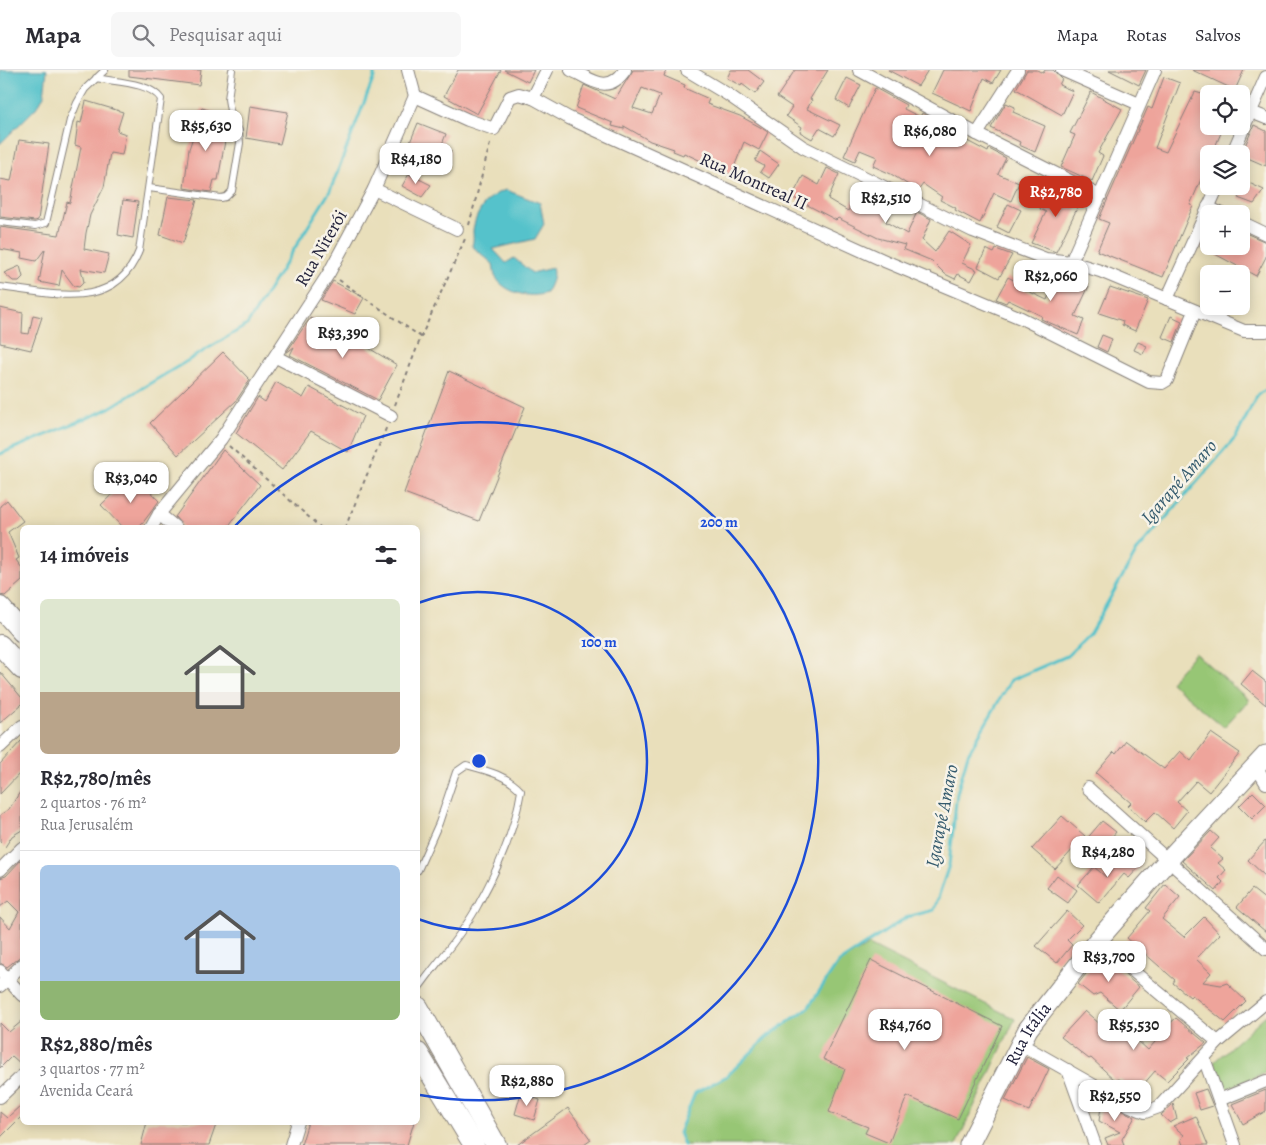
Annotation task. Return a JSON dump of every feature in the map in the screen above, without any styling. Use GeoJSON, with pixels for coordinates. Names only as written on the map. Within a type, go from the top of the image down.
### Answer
{"type":"FeatureCollection","features":[{"type":"Feature","properties":{"kind":"main road"},"geometry":{"type":"LineString","coordinates":[[0,607],[20,630]]}},
{"type":"Feature","properties":{"kind":"main road"},"geometry":{"type":"LineString","coordinates":[[0,644],[20,666]]}},
{"type":"Feature","properties":{"kind":"main road"},"geometry":{"type":"LineString","coordinates":[[420,1011],[496,1145]]}},
{"type":"Feature","properties":{"kind":"main road"},"geometry":{"type":"LineString","coordinates":[[420,1036],[482,1145]]}},
{"type":"Feature","properties":{"kind":"main road"},"geometry":{"type":"LineString","coordinates":[[420,1056],[474,1145]]}},
{"type":"Feature","properties":{"kind":"street"},"geometry":{"type":"LineString","coordinates":[[408,70],[415,96],[468,120],[494,129],[510,97],[519,94],[533,98],[546,70]]}},
{"type":"Feature","properties":{"kind":"street"},"geometry":{"type":"LineString","coordinates":[[571,70],[605,85],[616,82],[625,70]]}},
{"type":"Feature","properties":{"kind":"street"},"geometry":{"type":"LineString","coordinates":[[687,70],[727,94],[803,146],[974,231],[1046,259],[1071,262],[1244,331],[1266,331]]}},
{"type":"Feature","properties":{"kind":"street"},"geometry":{"type":"LineString","coordinates":[[860,70],[977,134],[1100,196]]}},
{"type":"Feature","properties":{"kind":"street"},"geometry":{"type":"LineString","coordinates":[[977,134],[1018,70]]}},
{"type":"Feature","properties":{"kind":"street"},"geometry":{"type":"LineString","coordinates":[[1062,70],[1139,104]]}},
{"type":"Feature","properties":{"kind":"street"},"geometry":{"type":"LineString","coordinates":[[1071,262],[1154,70]]}},
{"type":"Feature","properties":{"kind":"street"},"geometry":{"type":"LineString","coordinates":[[1236,145],[1266,78]]}},
{"type":"Feature","properties":{"kind":"street","name":"Rua Niterói"},"geometry":{"type":"LineString","coordinates":[[153,525],[159,514],[221,439],[329,273],[374,189],[415,96]]}},
{"type":"Feature","properties":{"kind":"street","name":"Rua Montreal II"},"geometry":{"type":"LineString","coordinates":[[533,98],[569,118],[887,262],[1021,318],[1149,382],[1162,383],[1167,380],[1195,311]]}},
{"type":"Feature","properties":{"kind":"street"},"geometry":{"type":"LineString","coordinates":[[1251,112],[1266,118]]}},
{"type":"Feature","properties":{"kind":"street"},"geometry":{"type":"LineString","coordinates":[[374,189],[463,232]]}},
{"type":"Feature","properties":{"kind":"street"},"geometry":{"type":"LineString","coordinates":[[1167,299],[1200,225]]}},
{"type":"Feature","properties":{"kind":"street"},"geometry":{"type":"LineString","coordinates":[[1250,226],[1266,234]]}},
{"type":"Feature","properties":{"kind":"street"},"geometry":{"type":"LineString","coordinates":[[276,357],[391,416]]}},
{"type":"Feature","properties":{"kind":"street"},"geometry":{"type":"LineString","coordinates":[[159,514],[172,525]]}},
{"type":"Feature","properties":{"kind":"street"},"geometry":{"type":"LineString","coordinates":[[0,747],[20,728]]}},
{"type":"Feature","properties":{"kind":"street"},"geometry":{"type":"LineString","coordinates":[[1261,760],[1266,783]]}},
{"type":"Feature","properties":{"kind":"street","name":"Rua Itália"},"geometry":{"type":"LineString","coordinates":[[968,1145],[1019,1043],[1028,1029],[1097,941],[1168,859],[1261,760]]}},
{"type":"Feature","properties":{"kind":"street"},"geometry":{"type":"LineString","coordinates":[[1088,788],[1266,949]]}},
{"type":"Feature","properties":{"kind":"street"},"geometry":{"type":"LineString","coordinates":[[0,870],[20,850]]}},
{"type":"Feature","properties":{"kind":"street"},"geometry":{"type":"LineString","coordinates":[[1097,941],[1218,1042]]}},
{"type":"Feature","properties":{"kind":"street"},"geometry":{"type":"LineString","coordinates":[[20,966],[2,979],[20,993]]}},
{"type":"Feature","properties":{"kind":"street"},"geometry":{"type":"LineString","coordinates":[[1019,1043],[1130,1106],[1145,1112],[1159,1107],[1218,1042],[1266,1002]]}},
{"type":"Feature","properties":{"kind":"street"},"geometry":{"type":"LineString","coordinates":[[1204,1058],[1235,1145]]}},
{"type":"Feature","properties":{"kind":"street"},"geometry":{"type":"LineString","coordinates":[[1068,1070],[1095,1145]]}},
{"type":"Feature","properties":{"kind":"street"},"geometry":{"type":"LineString","coordinates":[[0,1097],[20,1078]]}},
{"type":"Feature","properties":{"kind":"street"},"geometry":{"type":"LineString","coordinates":[[1219,1100],[1266,1081]]}},
{"type":"Feature","properties":{"kind":"street"},"geometry":{"type":"LineString","coordinates":[[291,1145],[297,1125]]}},
{"type":"Feature","properties":{"kind":"lane"},"geometry":{"type":"LineString","coordinates":[[0,222],[35,226],[46,222],[70,120],[85,89],[105,70]]}},
{"type":"Feature","properties":{"kind":"lane"},"geometry":{"type":"LineString","coordinates":[[149,188],[221,198],[232,191],[240,143],[239,131],[230,111],[228,99],[232,70]]}},
{"type":"Feature","properties":{"kind":"lane"},"geometry":{"type":"LineString","coordinates":[[0,287],[67,296],[104,291],[124,276],[134,265],[140,251],[161,99],[157,92],[146,88],[96,78]]}},
{"type":"Feature","properties":{"kind":"lane"},"geometry":{"type":"LineString","coordinates":[[420,866],[439,823],[456,772],[466,766],[487,770],[513,783],[521,791],[518,806],[501,854],[478,906],[420,986]]}},
{"type":"Feature","properties":{"kind":"path"},"geometry":{"type":"LineString","coordinates":[[346,525],[463,232],[494,129]]}},
{"type":"Feature","properties":{"kind":"path"},"geometry":{"type":"LineString","coordinates":[[329,273],[421,337]]}},
{"type":"Feature","properties":{"kind":"path"},"geometry":{"type":"LineString","coordinates":[[221,439],[318,525]]}},
{"type":"Feature","properties":{"kind":"green space"},"geometry":{"type":"Polygon","coordinates":[[[1195,653],[1249,700],[1224,727],[1170,682],[1195,653]]]}},
{"type":"Feature","properties":{"kind":"green space"},"geometry":{"type":"Polygon","coordinates":[[[869,945],[1015,1019],[956,1145],[684,1145],[679,1133],[695,1093],[727,1076],[767,1037],[808,1008],[838,963],[869,945]]]}},
{"type":"Feature","properties":{"kind":"green space"},"geometry":{"type":"Polygon","coordinates":[[[1266,1015],[1266,1072],[1224,1090],[1214,1062],[1266,1015]]]}},
{"type":"Feature","properties":{"kind":"water"},"geometry":{"type":"Polygon","coordinates":[[[0,70],[47,70],[44,96],[36,108],[0,144],[0,70]]]}},
{"type":"Feature","properties":{"kind":"water"},"geometry":{"type":"Polygon","coordinates":[[[506,190],[540,203],[544,224],[535,239],[493,249],[506,263],[514,258],[532,273],[552,268],[552,278],[546,293],[525,295],[505,287],[495,276],[493,264],[472,246],[474,224],[480,211],[494,195],[506,190]]]}},
{"type":"Feature","properties":{"kind":"building"},"geometry":{"type":"Polygon","coordinates":[[[129,70],[201,70],[199,85],[129,76],[129,70]]]}},
{"type":"Feature","properties":{"kind":"building"},"geometry":{"type":"Polygon","coordinates":[[[458,70],[501,70],[477,114],[444,96],[458,70]]]}},
{"type":"Feature","properties":{"kind":"building"},"geometry":{"type":"Polygon","coordinates":[[[504,70],[534,70],[528,82],[504,70]]]}},
{"type":"Feature","properties":{"kind":"building"},"geometry":{"type":"Polygon","coordinates":[[[633,70],[666,70],[664,76],[685,85],[684,88],[709,99],[707,104],[740,116],[768,132],[759,150],[744,142],[731,175],[684,153],[683,155],[673,151],[674,149],[650,141],[624,126],[624,129],[612,126],[613,123],[576,108],[584,85],[615,99],[633,70]],[[642,88],[633,108],[652,114],[660,95],[642,88]]]}},
{"type":"Feature","properties":{"kind":"building"},"geometry":{"type":"Polygon","coordinates":[[[731,70],[748,70],[764,82],[755,94],[742,84],[741,86],[727,78],[731,70]]]}},
{"type":"Feature","properties":{"kind":"building"},"geometry":{"type":"Polygon","coordinates":[[[795,70],[828,70],[810,99],[812,100],[807,109],[840,125],[834,136],[819,128],[812,139],[800,132],[802,127],[786,116],[792,107],[777,97],[795,70]]]}},
{"type":"Feature","properties":{"kind":"building"},"geometry":{"type":"Polygon","coordinates":[[[888,70],[928,70],[918,86],[888,70]]]}},
{"type":"Feature","properties":{"kind":"building"},"geometry":{"type":"Polygon","coordinates":[[[943,70],[1001,70],[993,83],[984,78],[971,111],[932,93],[943,70]]]}},
{"type":"Feature","properties":{"kind":"building"},"geometry":{"type":"Polygon","coordinates":[[[1027,70],[1037,70],[1043,73],[1045,70],[1053,70],[1062,79],[1059,85],[1073,91],[1062,115],[1016,89],[1027,70]]]}},
{"type":"Feature","properties":{"kind":"building"},"geometry":{"type":"Polygon","coordinates":[[[1109,70],[1146,70],[1139,85],[1109,70]]]}},
{"type":"Feature","properties":{"kind":"building"},"geometry":{"type":"Polygon","coordinates":[[[1192,70],[1244,70],[1237,85],[1224,85],[1192,70]]]}},
{"type":"Feature","properties":{"kind":"building"},"geometry":{"type":"Polygon","coordinates":[[[1164,77],[1180,83],[1155,148],[1166,152],[1195,92],[1200,93],[1200,135],[1220,135],[1216,145],[1200,145],[1200,182],[1190,205],[1193,206],[1163,277],[1097,251],[1109,223],[1099,219],[1148,107],[1152,109],[1164,77]]]}},
{"type":"Feature","properties":{"kind":"building"},"geometry":{"type":"Polygon","coordinates":[[[847,78],[861,85],[849,108],[836,100],[847,78]]]}},
{"type":"Feature","properties":{"kind":"building"},"geometry":{"type":"Polygon","coordinates":[[[875,88],[906,105],[904,109],[920,117],[922,113],[938,122],[937,125],[988,152],[989,149],[1006,158],[998,174],[1019,183],[1011,201],[994,193],[980,223],[940,200],[942,197],[923,184],[918,191],[891,174],[873,166],[877,157],[860,150],[855,161],[844,156],[875,88]]]}},
{"type":"Feature","properties":{"kind":"building"},"geometry":{"type":"Polygon","coordinates":[[[1091,92],[1122,109],[1098,153],[1103,156],[1092,181],[1061,167],[1075,135],[1070,133],[1091,92]]]}},
{"type":"Feature","properties":{"kind":"building"},"geometry":{"type":"Polygon","coordinates":[[[86,101],[123,112],[117,131],[126,134],[122,155],[110,153],[104,187],[90,215],[84,249],[109,254],[104,273],[81,269],[84,282],[79,287],[74,286],[62,270],[59,286],[39,282],[45,249],[36,261],[21,258],[22,253],[0,249],[0,227],[59,235],[67,202],[70,203],[81,147],[75,145],[78,122],[81,123],[86,101]]]}},
{"type":"Feature","properties":{"kind":"building"},"geometry":{"type":"Polygon","coordinates":[[[1006,103],[1015,107],[1013,112],[1045,126],[1035,152],[1019,145],[1020,142],[991,128],[1006,103]]]}},
{"type":"Feature","properties":{"kind":"building"},"geometry":{"type":"Polygon","coordinates":[[[250,106],[288,112],[280,144],[246,138],[250,106]]]}},
{"type":"Feature","properties":{"kind":"building"},"geometry":{"type":"Polygon","coordinates":[[[202,108],[226,116],[225,141],[218,180],[214,180],[211,192],[184,188],[189,149],[196,128],[207,123],[196,118],[202,108]]]}},
{"type":"Feature","properties":{"kind":"building"},"geometry":{"type":"Polygon","coordinates":[[[418,123],[446,134],[441,147],[451,151],[442,170],[423,160],[417,173],[404,167],[410,154],[406,152],[418,123]]]}},
{"type":"Feature","properties":{"kind":"building"},"geometry":{"type":"Polygon","coordinates":[[[1254,125],[1266,131],[1266,166],[1250,159],[1250,145],[1245,145],[1254,125]]]}},
{"type":"Feature","properties":{"kind":"building"},"geometry":{"type":"Polygon","coordinates":[[[19,140],[49,144],[38,220],[35,221],[0,217],[0,179],[11,181],[19,140]]]}},
{"type":"Feature","properties":{"kind":"building"},"geometry":{"type":"Polygon","coordinates":[[[760,151],[779,164],[769,178],[760,172],[764,166],[755,161],[760,151]]]}},
{"type":"Feature","properties":{"kind":"building"},"geometry":{"type":"Polygon","coordinates":[[[827,168],[839,174],[828,199],[848,211],[860,186],[895,203],[886,222],[907,234],[917,212],[931,219],[922,240],[935,252],[949,231],[971,245],[962,263],[977,270],[971,281],[958,274],[955,279],[945,274],[932,261],[903,249],[905,245],[878,238],[838,218],[836,220],[792,197],[803,176],[819,185],[827,168]]]}},
{"type":"Feature","properties":{"kind":"building"},"geometry":{"type":"Polygon","coordinates":[[[409,174],[431,185],[422,197],[402,186],[409,174]]]}},
{"type":"Feature","properties":{"kind":"building"},"geometry":{"type":"Polygon","coordinates":[[[1250,183],[1264,190],[1254,204],[1238,198],[1240,195],[1250,195],[1250,183]]]}},
{"type":"Feature","properties":{"kind":"building"},"geometry":{"type":"Polygon","coordinates":[[[1051,184],[1082,198],[1056,252],[1031,243],[1046,212],[1040,209],[1051,184]]]}},
{"type":"Feature","properties":{"kind":"building"},"geometry":{"type":"Polygon","coordinates":[[[168,197],[197,200],[183,243],[160,235],[168,197]]]}},
{"type":"Feature","properties":{"kind":"building"},"geometry":{"type":"Polygon","coordinates":[[[123,200],[138,202],[133,238],[118,235],[123,200]]]}},
{"type":"Feature","properties":{"kind":"building"},"geometry":{"type":"Polygon","coordinates":[[[1008,204],[1021,210],[1009,233],[997,227],[1008,204]]]}},
{"type":"Feature","properties":{"kind":"building"},"geometry":{"type":"Polygon","coordinates":[[[1250,235],[1266,242],[1266,257],[1256,276],[1250,273],[1250,265],[1235,265],[1217,255],[1250,255],[1250,235]]]}},
{"type":"Feature","properties":{"kind":"building"},"geometry":{"type":"Polygon","coordinates":[[[986,249],[994,253],[996,249],[1012,255],[999,278],[978,267],[986,249]]]}},
{"type":"Feature","properties":{"kind":"building"},"geometry":{"type":"Polygon","coordinates":[[[20,266],[23,277],[19,281],[13,281],[4,273],[20,266]]]}},
{"type":"Feature","properties":{"kind":"building"},"geometry":{"type":"Polygon","coordinates":[[[1058,273],[1089,286],[1075,316],[1084,320],[1078,335],[1041,319],[1042,316],[1008,300],[1006,303],[996,299],[1008,277],[1017,282],[1015,285],[1047,300],[1058,273]]]}},
{"type":"Feature","properties":{"kind":"building"},"geometry":{"type":"Polygon","coordinates":[[[333,281],[364,298],[355,314],[321,300],[333,281]]]}},
{"type":"Feature","properties":{"kind":"building"},"geometry":{"type":"Polygon","coordinates":[[[1110,287],[1148,300],[1135,331],[1122,325],[1123,321],[1099,313],[1110,287]]]}},
{"type":"Feature","properties":{"kind":"building"},"geometry":{"type":"Polygon","coordinates":[[[0,308],[23,313],[22,333],[29,334],[33,315],[42,317],[31,350],[0,343],[0,308]]]}},
{"type":"Feature","properties":{"kind":"building"},"geometry":{"type":"Polygon","coordinates":[[[1171,316],[1182,321],[1174,342],[1162,337],[1171,316]]]}},
{"type":"Feature","properties":{"kind":"building"},"geometry":{"type":"Polygon","coordinates":[[[310,318],[362,344],[397,365],[378,400],[290,355],[294,347],[286,353],[310,318]]]}},
{"type":"Feature","properties":{"kind":"building"},"geometry":{"type":"Polygon","coordinates":[[[1102,335],[1112,339],[1107,352],[1097,347],[1102,335]]]}},
{"type":"Feature","properties":{"kind":"building"},"geometry":{"type":"Polygon","coordinates":[[[1138,342],[1147,346],[1143,354],[1134,350],[1138,342]]]}},
{"type":"Feature","properties":{"kind":"building"},"geometry":{"type":"Polygon","coordinates":[[[223,352],[250,380],[236,401],[178,455],[150,423],[223,352]]]}},
{"type":"Feature","properties":{"kind":"building"},"geometry":{"type":"Polygon","coordinates":[[[449,371],[525,407],[479,521],[404,493],[449,371]]]}},
{"type":"Feature","properties":{"kind":"building"},"geometry":{"type":"Polygon","coordinates":[[[276,382],[303,398],[309,387],[363,416],[348,452],[311,431],[282,470],[236,433],[258,397],[265,402],[276,382]]]}},
{"type":"Feature","properties":{"kind":"building"},"geometry":{"type":"Polygon","coordinates":[[[223,450],[260,485],[229,525],[182,525],[175,517],[223,450]]]}},
{"type":"Feature","properties":{"kind":"building"},"geometry":{"type":"Polygon","coordinates":[[[133,474],[159,501],[141,525],[120,525],[101,505],[133,474]]]}},
{"type":"Feature","properties":{"kind":"building"},"geometry":{"type":"Polygon","coordinates":[[[7,500],[23,521],[8,532],[19,558],[16,560],[20,565],[20,583],[5,596],[0,595],[0,506],[7,500]]]}},
{"type":"Feature","properties":{"kind":"building"},"geometry":{"type":"Polygon","coordinates":[[[1252,671],[1266,682],[1266,705],[1241,684],[1252,671]]]}},
{"type":"Feature","properties":{"kind":"building"},"geometry":{"type":"Polygon","coordinates":[[[0,672],[20,696],[20,706],[0,723],[0,672]]]}},
{"type":"Feature","properties":{"kind":"building"},"geometry":{"type":"Polygon","coordinates":[[[1211,733],[1240,753],[1209,792],[1196,781],[1177,802],[1187,811],[1173,828],[1155,812],[1145,822],[1128,806],[1131,803],[1096,773],[1114,752],[1116,754],[1126,741],[1164,769],[1180,751],[1191,761],[1211,733]]]}},
{"type":"Feature","properties":{"kind":"building"},"geometry":{"type":"Polygon","coordinates":[[[20,742],[20,773],[0,794],[0,764],[20,742]]]}},
{"type":"Feature","properties":{"kind":"building"},"geometry":{"type":"Polygon","coordinates":[[[20,792],[20,831],[12,836],[5,847],[0,842],[0,815],[9,809],[20,792]]]}},
{"type":"Feature","properties":{"kind":"building"},"geometry":{"type":"Polygon","coordinates":[[[1253,792],[1266,805],[1252,819],[1239,806],[1253,792]]]}},
{"type":"Feature","properties":{"kind":"building"},"geometry":{"type":"Polygon","coordinates":[[[1062,816],[1085,836],[1055,869],[1032,849],[1062,816]]]}},
{"type":"Feature","properties":{"kind":"building"},"geometry":{"type":"Polygon","coordinates":[[[1102,821],[1116,832],[1099,853],[1085,841],[1102,821]]]}},
{"type":"Feature","properties":{"kind":"building"},"geometry":{"type":"Polygon","coordinates":[[[1211,831],[1219,838],[1210,848],[1223,859],[1218,863],[1226,870],[1219,878],[1223,882],[1216,891],[1182,861],[1211,831]]]}},
{"type":"Feature","properties":{"kind":"building"},"geometry":{"type":"Polygon","coordinates":[[[1266,840],[1266,877],[1248,860],[1266,840]]]}},
{"type":"Feature","properties":{"kind":"building"},"geometry":{"type":"Polygon","coordinates":[[[1127,853],[1141,865],[1129,878],[1124,874],[1099,903],[1078,885],[1094,867],[1106,877],[1127,853]]]}},
{"type":"Feature","properties":{"kind":"building"},"geometry":{"type":"Polygon","coordinates":[[[20,861],[20,957],[7,967],[0,963],[0,917],[10,928],[19,912],[8,901],[0,907],[0,878],[6,876],[20,861]]]}},
{"type":"Feature","properties":{"kind":"building"},"geometry":{"type":"Polygon","coordinates":[[[1057,875],[1077,890],[1068,903],[1047,888],[1057,875]]]}},
{"type":"Feature","properties":{"kind":"building"},"geometry":{"type":"Polygon","coordinates":[[[1165,884],[1180,897],[1162,919],[1184,937],[1204,917],[1220,934],[1196,959],[1211,973],[1203,982],[1221,985],[1227,983],[1246,1001],[1225,1022],[1192,995],[1190,997],[1173,983],[1175,980],[1127,938],[1150,911],[1146,908],[1165,884]]]}},
{"type":"Feature","properties":{"kind":"building"},"geometry":{"type":"Polygon","coordinates":[[[1252,889],[1266,900],[1266,932],[1237,907],[1252,889]]]}},
{"type":"Feature","properties":{"kind":"building"},"geometry":{"type":"Polygon","coordinates":[[[1067,911],[1082,925],[1067,940],[1072,945],[1057,963],[1036,946],[1067,911]]]}},
{"type":"Feature","properties":{"kind":"building"},"geometry":{"type":"Polygon","coordinates":[[[1101,955],[1139,987],[1120,1010],[1100,993],[1093,996],[1078,984],[1101,955]]]}},
{"type":"Feature","properties":{"kind":"building"},"geometry":{"type":"Polygon","coordinates":[[[871,960],[1002,1026],[958,1119],[907,1096],[889,1143],[865,1133],[868,1127],[829,1112],[845,1069],[823,1059],[871,960]]]}},
{"type":"Feature","properties":{"kind":"building"},"geometry":{"type":"Polygon","coordinates":[[[1085,1011],[1118,1040],[1125,1029],[1148,1050],[1162,1034],[1160,1032],[1176,1018],[1206,1043],[1187,1058],[1189,1059],[1167,1081],[1155,1071],[1136,1093],[1119,1079],[1116,1081],[1091,1058],[1089,1059],[1061,1037],[1085,1011]]]}},
{"type":"Feature","properties":{"kind":"building"},"geometry":{"type":"Polygon","coordinates":[[[0,1023],[9,1032],[20,1023],[20,1063],[12,1056],[0,1068],[0,1023]]]}},
{"type":"Feature","properties":{"kind":"building"},"geometry":{"type":"Polygon","coordinates":[[[1027,1057],[1049,1069],[1029,1111],[1005,1100],[1027,1057]]]}},
{"type":"Feature","properties":{"kind":"building"},"geometry":{"type":"Polygon","coordinates":[[[1206,1089],[1213,1106],[1200,1110],[1194,1093],[1206,1089]]]}},
{"type":"Feature","properties":{"kind":"building"},"geometry":{"type":"Polygon","coordinates":[[[1266,1090],[1266,1111],[1243,1124],[1232,1104],[1266,1090]]]}},
{"type":"Feature","properties":{"kind":"building"},"geometry":{"type":"Polygon","coordinates":[[[521,1093],[540,1100],[534,1120],[515,1114],[521,1093]]]}},
{"type":"Feature","properties":{"kind":"building"},"geometry":{"type":"Polygon","coordinates":[[[1102,1100],[1135,1117],[1122,1139],[1124,1145],[1108,1145],[1105,1138],[1120,1132],[1099,1121],[1102,1100]]]}},
{"type":"Feature","properties":{"kind":"building"},"geometry":{"type":"Polygon","coordinates":[[[1173,1104],[1177,1119],[1170,1123],[1161,1115],[1173,1104]]]}},
{"type":"Feature","properties":{"kind":"building"},"geometry":{"type":"Polygon","coordinates":[[[20,1106],[20,1118],[0,1138],[0,1112],[7,1118],[20,1106]]]}},
{"type":"Feature","properties":{"kind":"building"},"geometry":{"type":"Polygon","coordinates":[[[568,1108],[591,1140],[584,1145],[517,1145],[568,1108]]]}},
{"type":"Feature","properties":{"kind":"building"},"geometry":{"type":"Polygon","coordinates":[[[1196,1116],[1208,1145],[1183,1145],[1181,1140],[1184,1135],[1173,1126],[1196,1116]]]}},
{"type":"Feature","properties":{"kind":"building"},"geometry":{"type":"Polygon","coordinates":[[[146,1125],[216,1125],[209,1145],[141,1145],[146,1125]]]}},
{"type":"Feature","properties":{"kind":"building"},"geometry":{"type":"Polygon","coordinates":[[[307,1125],[413,1125],[407,1145],[301,1145],[307,1125]]]}},
{"type":"Feature","properties":{"kind":"waterway"},"geometry":{"type":"LineString","coordinates":[[0,454],[104,411],[247,325],[330,191],[374,77],[374,70]]}},
{"type":"Feature","properties":{"kind":"waterway","name":"Igarapé Amaro"},"geometry":{"type":"LineString","coordinates":[[684,1145],[679,1133],[695,1093],[727,1076],[767,1037],[808,1008],[838,963],[907,917],[934,910],[949,865],[957,793],[968,754],[1011,680],[1067,656],[1090,633],[1137,551],[1236,437],[1258,394],[1266,390]]}}]}
